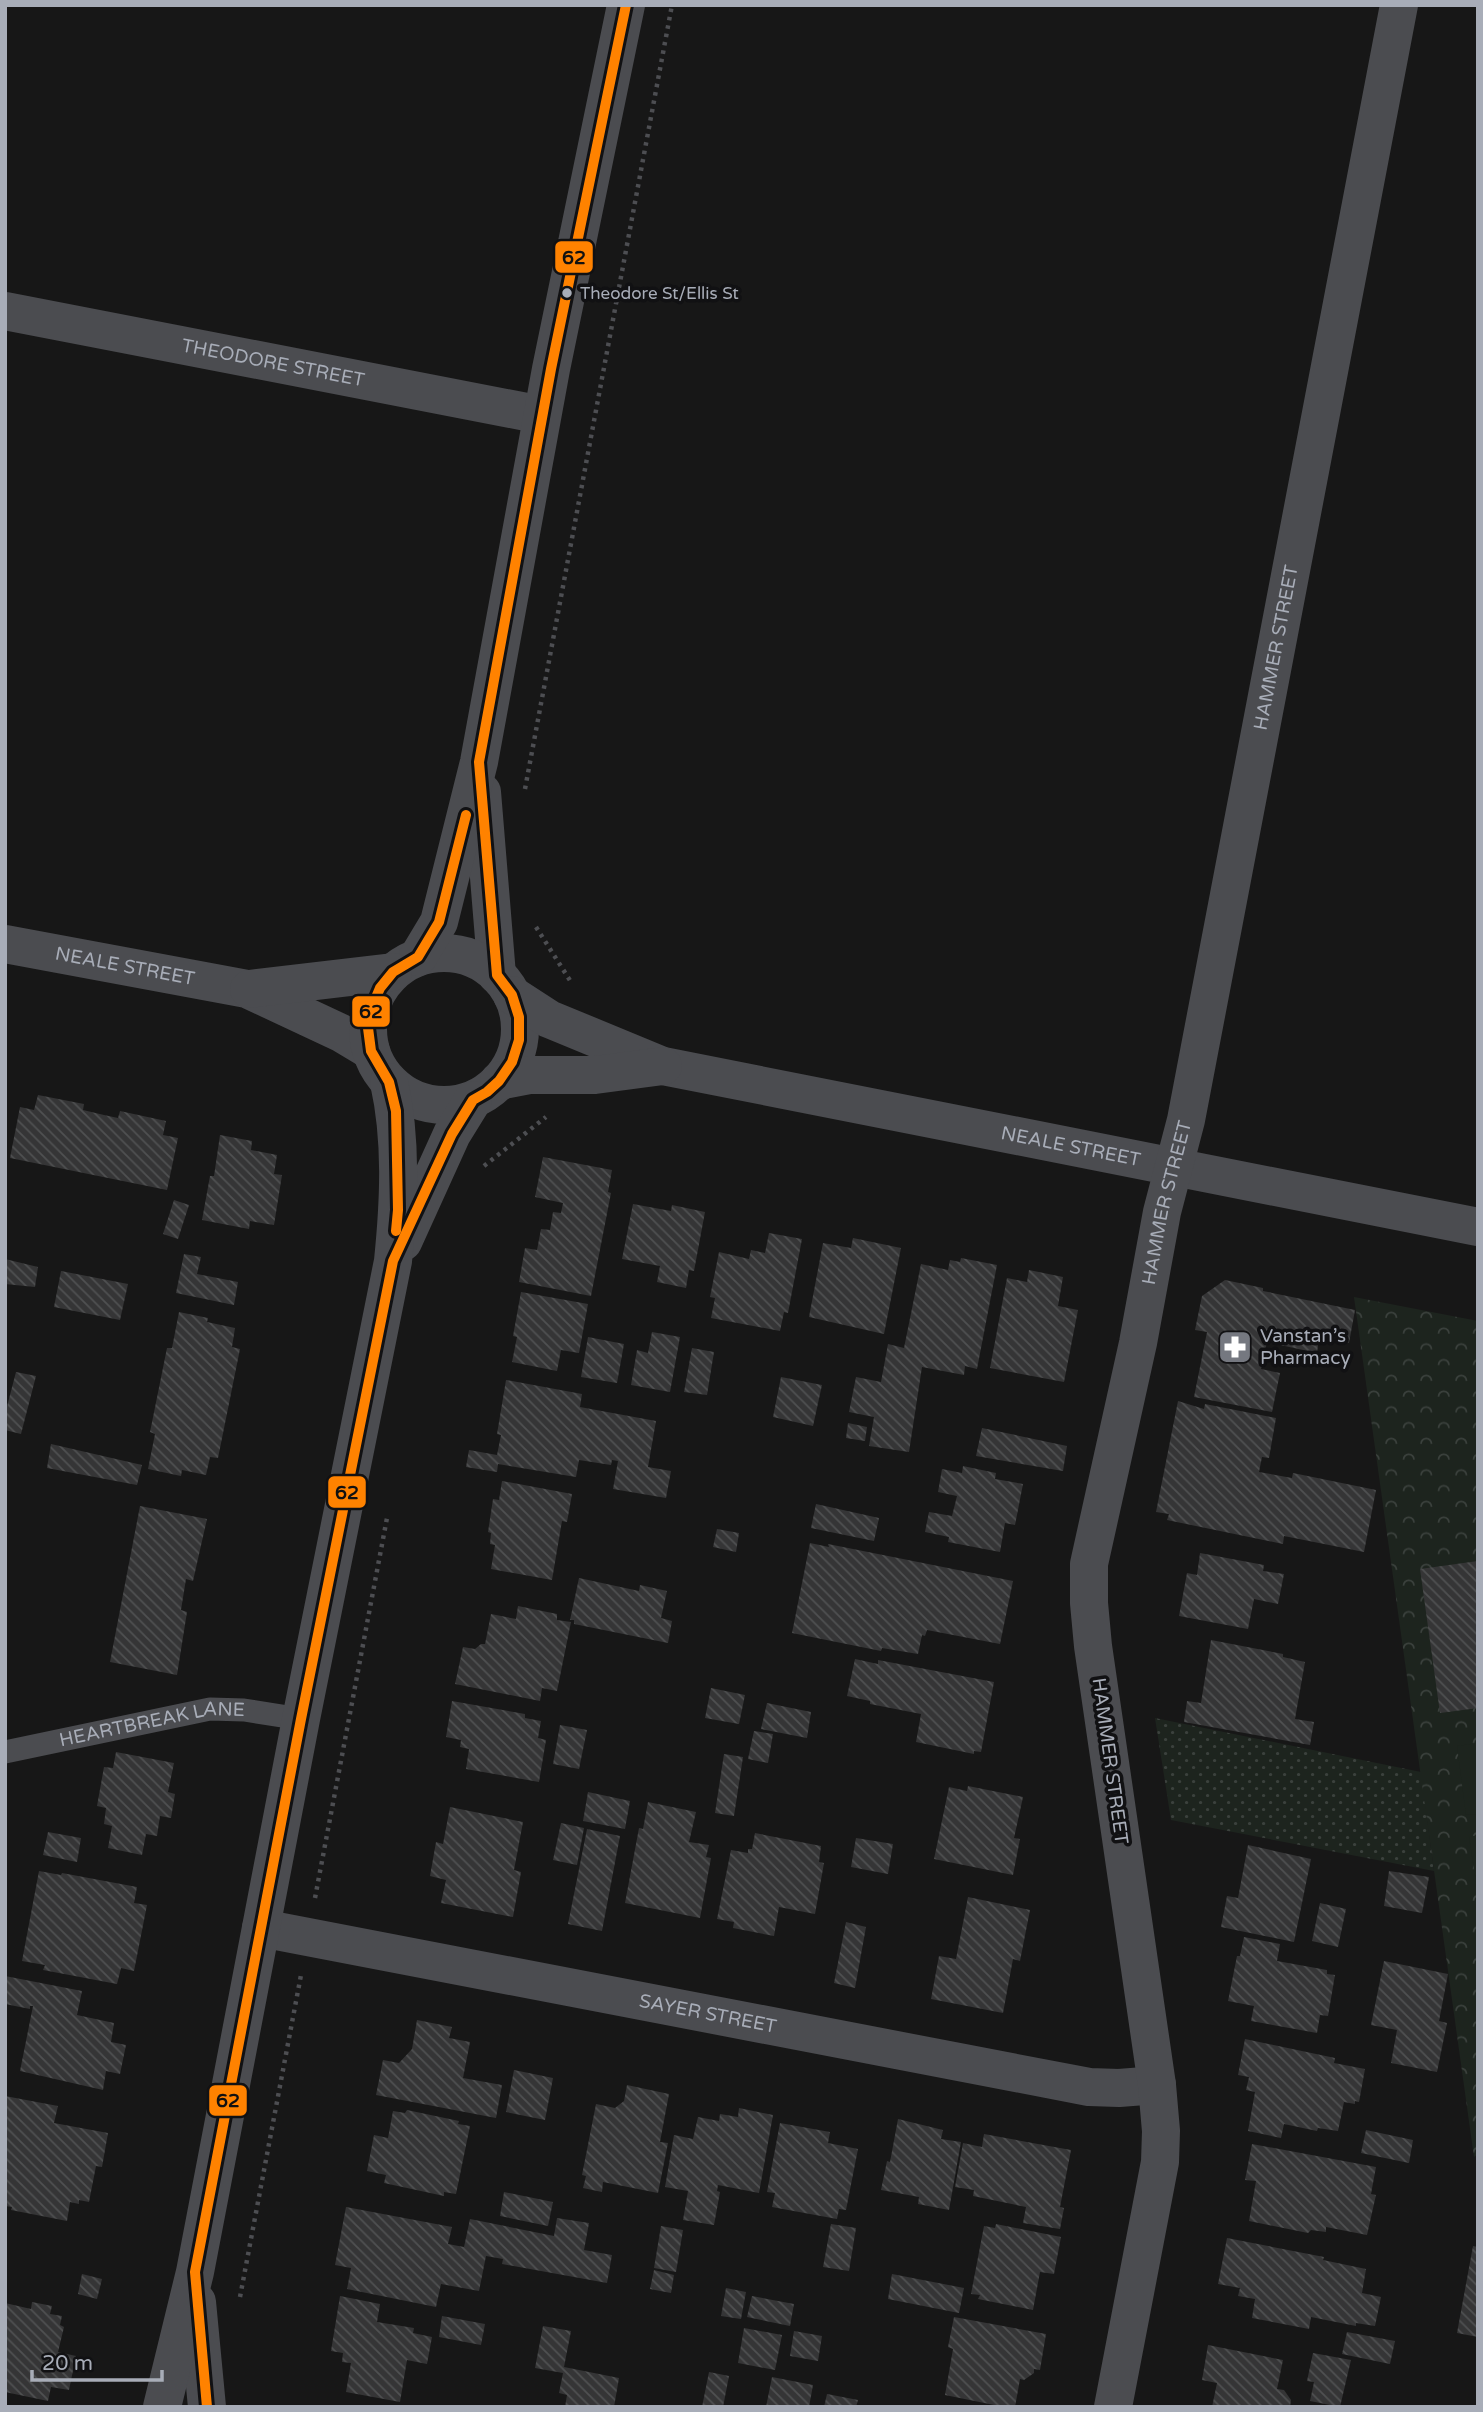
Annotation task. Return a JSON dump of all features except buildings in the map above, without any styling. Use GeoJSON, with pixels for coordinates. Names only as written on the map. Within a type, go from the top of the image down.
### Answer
{"type":"FeatureCollection","features":[{"type":"Feature","properties":{"kind":"street"},"geometry":{"type":"LineString","coordinates":[[162,2407],[195,2272],[301,1719],[393,1261],[398,1210],[396,1111],[368,1028],[372,1007],[380,988],[406,965],[439,922],[480,762],[542,415],[626,5]]}},
{"type":"Feature","properties":{"kind":"street","name":"HAMMER STREET"},"geometry":{"type":"LineString","coordinates":[[1113,2407],[1160,2162],[1161,2131],[1157,2085],[1088,1603],[1090,1564],[1138,1343],[1172,1168],[1186,1120],[1399,5]]}},
{"type":"Feature","properties":{"kind":"street","name":"THEODORE STREET"},"geometry":{"type":"LineString","coordinates":[[5,311],[542,415]]}},
{"type":"Feature","properties":{"kind":"street"},"geometry":{"type":"LineString","coordinates":[[393,1261],[452,1134],[512,1062],[519,1040],[519,1017],[504,985],[480,762]]}},
{"type":"Feature","properties":{"kind":"street","name":"NEALE STREET"},"geometry":{"type":"LineString","coordinates":[[5,944],[247,989],[341,1033],[380,1066]]}},
{"type":"Feature","properties":{"kind":"street"},"geometry":{"type":"LineString","coordinates":[[406,965],[439,953],[460,955],[480,962],[504,985]]}},
{"type":"Feature","properties":{"kind":"street","name":"NEALE STREET"},"geometry":{"type":"LineString","coordinates":[[247,989],[406,965]]}},
{"type":"Feature","properties":{"kind":"street","name":"NEALE STREET"},"geometry":{"type":"LineString","coordinates":[[504,985],[549,1018],[663,1066],[1478,1227]]}},
{"type":"Feature","properties":{"kind":"street"},"geometry":{"type":"LineString","coordinates":[[380,1066],[407,1096],[428,1104],[451,1105],[486,1090]]}},
{"type":"Feature","properties":{"kind":"street","name":"NEALE STREET"},"geometry":{"type":"LineString","coordinates":[[486,1090],[529,1075],[594,1075],[663,1066]]}},
{"type":"Feature","properties":{"kind":"street","name":"SAYER STREET"},"geometry":{"type":"LineString","coordinates":[[261,1928],[1089,2087],[1157,2085]]}},
{"type":"Feature","properties":{"kind":"street"},"geometry":{"type":"LineString","coordinates":[[195,2272],[207,2407]]}},
{"type":"Feature","properties":{"kind":"lane","name":"HEARTBREAK LANE"},"geometry":{"type":"LineString","coordinates":[[5,1752],[210,1709],[244,1710],[301,1719]]}},
{"type":"Feature","properties":{"kind":"green space"},"geometry":{"type":"Polygon","coordinates":[[[1354,1297],[1478,1321],[1478,2154],[1474,2157],[1354,1297]]]}},
{"type":"Feature","properties":{"kind":"green space"},"geometry":{"type":"Polygon","coordinates":[[[1155,1718],[1421,1772],[1434,1871],[1171,1820],[1155,1718]]]}},
{"type":"Feature","properties":{"kind":"green space"},"geometry":{"type":"Polygon","coordinates":[[[1478,1743],[1478,1814],[1466,1815],[1457,1746],[1478,1743]]]}},
{"type":"Feature","properties":{"kind":"green space"},"geometry":{"type":"Polygon","coordinates":[[[1478,1835],[1478,1895],[1469,1837],[1478,1835]]]}},
{"type":"Feature","properties":{"kind":"transit line","name":"62"},"geometry":{"type":"LineString","coordinates":[[207,2407],[195,2272],[301,1719],[393,1261],[452,1134],[473,1100],[499,1081],[512,1062],[519,1040],[519,1017],[512,995],[497,975],[479,762],[551,369],[626,5]]}},
{"type":"Feature","properties":{"kind":"transit line","name":"62"},"geometry":{"type":"LineString","coordinates":[[396,1231],[396,1111],[389,1082],[371,1051],[368,1028],[372,1007],[380,988],[393,972],[418,957],[439,922],[466,815]]}},
{"type":"Feature","properties":{"kind":"place","name":"Theodore St/Ellis St"},"geometry":{"type":"Point","coordinates":[567,293]}},
{"type":"Feature","properties":{"kind":"place","name":"Vanstan’s Pharmacy"},"geometry":{"type":"Point","coordinates":[1235,1347]}}]}
